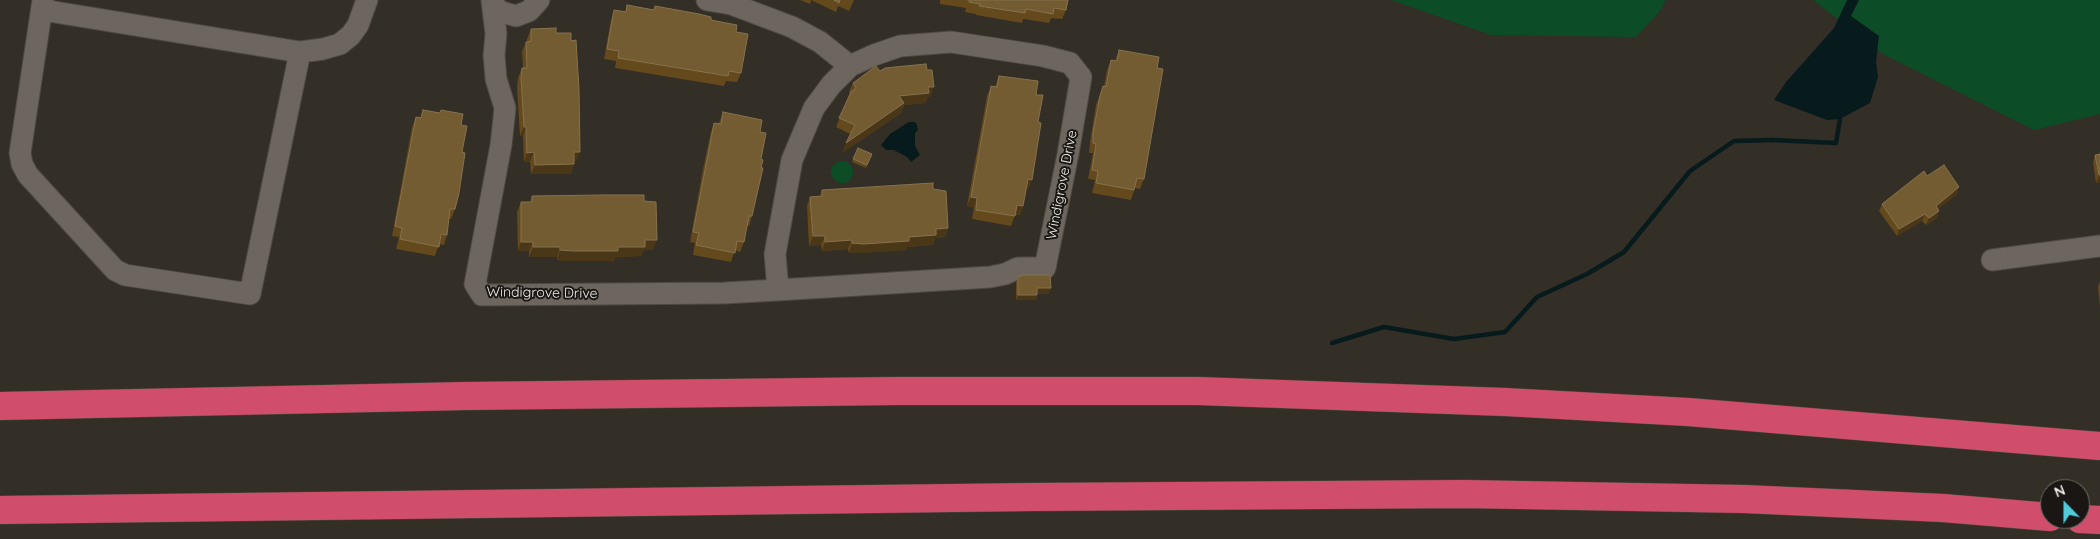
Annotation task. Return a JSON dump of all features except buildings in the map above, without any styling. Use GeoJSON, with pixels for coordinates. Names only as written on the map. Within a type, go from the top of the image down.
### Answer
{"type":"FeatureCollection","features":[{"type":"Feature","properties":{"kind":"highway"},"geometry":{"type":"LineString","coordinates":[[0,406],[466,396],[906,391],[1198,392],[1505,402],[1688,412],[2100,446]]}},
{"type":"Feature","properties":{"kind":"highway"},"geometry":{"type":"LineString","coordinates":[[0,510],[1464,494],[1754,499],[1943,508],[2040,515]]}},
{"type":"Feature","properties":{"kind":"street"},"geometry":{"type":"LineString","coordinates":[[300,52],[250,294],[131,276],[115,270],[28,175],[22,164],[20,153],[42,5],[300,52],[323,49],[340,44],[358,25],[367,0]]}},
{"type":"Feature","properties":{"kind":"street"},"geometry":{"type":"LineString","coordinates":[[496,34],[505,23],[529,11],[539,0]]}},
{"type":"Feature","properties":{"kind":"street"},"geometry":{"type":"LineString","coordinates":[[707,0],[731,4],[792,27],[820,42],[850,66]]}},
{"type":"Feature","properties":{"kind":"street"},"geometry":{"type":"LineString","coordinates":[[492,1],[502,12],[516,16]]}},
{"type":"Feature","properties":{"kind":"street","name":"Windigrove Drive"},"geometry":{"type":"LineString","coordinates":[[492,1],[496,34],[494,55],[496,79],[505,108],[501,145],[475,284],[482,295],[724,293],[778,290],[990,277],[1005,274],[1018,268],[1045,268],[1081,77],[1070,63],[1043,56],[951,42],[900,46],[850,66],[832,84],[814,108],[792,160],[775,254],[778,290]]}},
{"type":"Feature","properties":{"kind":"street"},"geometry":{"type":"LineString","coordinates":[[1992,260],[2100,246]]}},
{"type":"Feature","properties":{"kind":"green space"},"geometry":{"type":"Polygon","coordinates":[[[1391,0],[1666,0],[1659,12],[1636,37],[1491,35],[1391,0]]]}},
{"type":"Feature","properties":{"kind":"green space"},"geometry":{"type":"Polygon","coordinates":[[[1813,0],[2100,0],[2100,114],[2034,130],[1883,54],[1813,0]]]}},
{"type":"Feature","properties":{"kind":"green space"},"geometry":{"type":"Polygon","coordinates":[[[838,161],[846,161],[853,168],[853,176],[846,183],[838,183],[831,176],[831,168],[838,161]]]}},
{"type":"Feature","properties":{"kind":"shaded area"},"geometry":{"type":"Polygon","coordinates":[[[1847,0],[1859,0],[1851,16],[1879,36],[1876,62],[1878,77],[1870,103],[1840,119],[1827,120],[1774,100],[1786,82],[1834,28],[1847,0]]]}},
{"type":"Feature","properties":{"kind":"shaded area"},"geometry":{"type":"Polygon","coordinates":[[[909,122],[915,122],[917,125],[915,146],[920,155],[911,162],[907,157],[894,150],[886,150],[881,145],[890,134],[909,122]]]}},
{"type":"Feature","properties":{"kind":"waterway"},"geometry":{"type":"LineString","coordinates":[[1332,343],[1384,327],[1454,339],[1505,332],[1537,297],[1587,274],[1624,252],[1690,171],[1734,141],[1773,140],[1836,143],[1840,119]]}}]}
